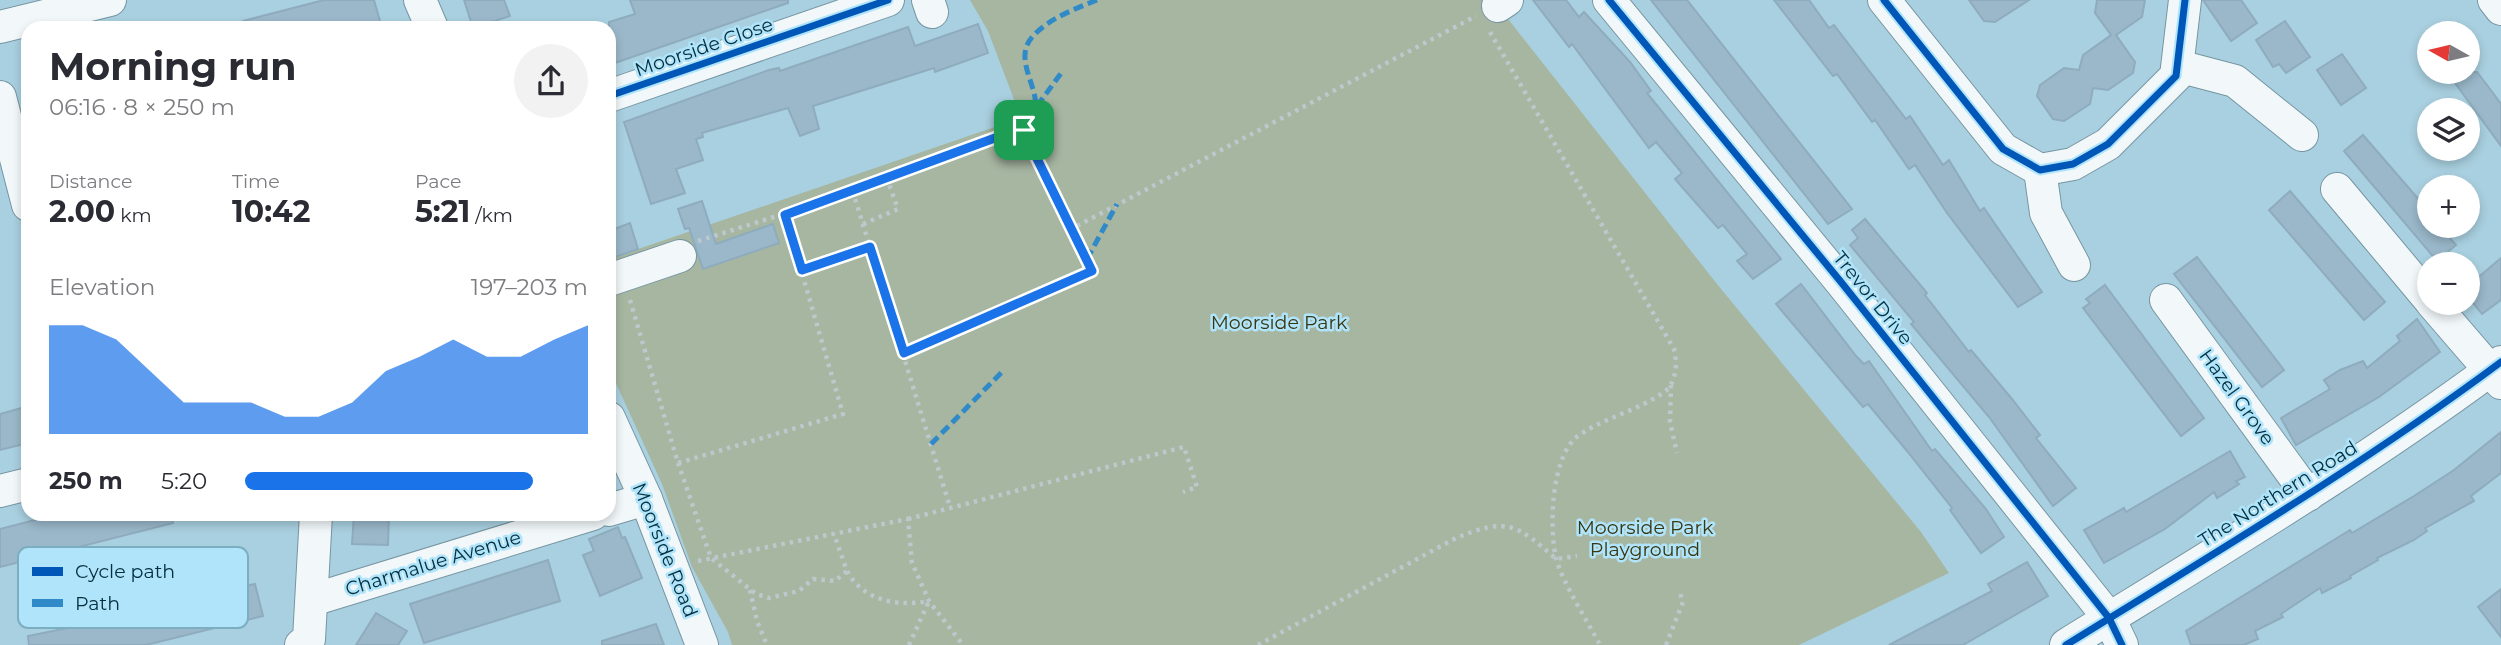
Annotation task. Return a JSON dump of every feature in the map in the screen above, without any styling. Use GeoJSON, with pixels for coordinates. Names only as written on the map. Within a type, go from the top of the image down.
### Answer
{"type":"FeatureCollection","features":[{"type":"Feature","properties":{"kind":"street"},"geometry":{"type":"LineString","coordinates":[[24,21],[110,0]]}},
{"type":"Feature","properties":{"kind":"street"},"geometry":{"type":"LineString","coordinates":[[419,0],[429,21]]}},
{"type":"Feature","properties":{"kind":"street","name":"Moorside Close"},"geometry":{"type":"LineString","coordinates":[[616,94],[888,0]]}},
{"type":"Feature","properties":{"kind":"street","name":"Trevor Drive"},"geometry":{"type":"LineString","coordinates":[[1609,0],[1841,282],[2115,632]]}},
{"type":"Feature","properties":{"kind":"street"},"geometry":{"type":"LineString","coordinates":[[1884,0],[2003,149],[2040,170],[2073,164],[2109,144],[2176,76],[2185,0]]}},
{"type":"Feature","properties":{"kind":"street"},"geometry":{"type":"LineString","coordinates":[[2494,0],[2501,9]]}},
{"type":"Feature","properties":{"kind":"street"},"geometry":{"type":"LineString","coordinates":[[0,27],[21,22]]}},
{"type":"Feature","properties":{"kind":"street"},"geometry":{"type":"LineString","coordinates":[[2178,66],[2235,81],[2302,135]]}},
{"type":"Feature","properties":{"kind":"street"},"geometry":{"type":"LineString","coordinates":[[0,97],[21,178]]}},
{"type":"Feature","properties":{"kind":"street"},"geometry":{"type":"LineString","coordinates":[[2040,170],[2046,213],[2074,265]]}},
{"type":"Feature","properties":{"kind":"street"},"geometry":{"type":"LineString","coordinates":[[2337,189],[2417,285]]}},
{"type":"Feature","properties":{"kind":"street"},"geometry":{"type":"LineString","coordinates":[[616,278],[680,256]]}},
{"type":"Feature","properties":{"kind":"street","name":"Hazel Grove"},"geometry":{"type":"LineString","coordinates":[[2166,300],[2308,495]]}},
{"type":"Feature","properties":{"kind":"street"},"geometry":{"type":"LineString","coordinates":[[2443,315],[2497,372]]}},
{"type":"Feature","properties":{"kind":"street","name":"The Northern Road"},"geometry":{"type":"LineString","coordinates":[[2066,645],[2115,632],[2308,495],[2497,372]]}},
{"type":"Feature","properties":{"kind":"street","name":"Moorside Road"},"geometry":{"type":"LineString","coordinates":[[616,433],[646,499],[702,645]]}},
{"type":"Feature","properties":{"kind":"street"},"geometry":{"type":"LineString","coordinates":[[0,491],[21,486]]}},
{"type":"Feature","properties":{"kind":"street"},"geometry":{"type":"LineString","coordinates":[[616,508],[646,499]]}},
{"type":"Feature","properties":{"kind":"street"},"geometry":{"type":"LineString","coordinates":[[301,645],[309,639],[316,521]]}},
{"type":"Feature","properties":{"kind":"street","name":"Charmalue Avenue"},"geometry":{"type":"LineString","coordinates":[[312,600],[570,521]]}},
{"type":"Feature","properties":{"kind":"path"},"geometry":{"type":"LineString","coordinates":[[1073,228],[1493,11],[1501,56],[1674,349],[1677,362],[1671,384],[1670,422],[1677,453]]}},
{"type":"Feature","properties":{"kind":"path"},"geometry":{"type":"LineString","coordinates":[[680,256],[680,246],[853,192],[1022,128],[1092,271],[904,353]]}},
{"type":"Feature","properties":{"kind":"path"},"geometry":{"type":"LineString","coordinates":[[863,224],[898,209],[887,179]]}},
{"type":"Feature","properties":{"kind":"path"},"geometry":{"type":"LineString","coordinates":[[853,192],[950,507]]}},
{"type":"Feature","properties":{"kind":"path"},"geometry":{"type":"LineString","coordinates":[[678,463],[843,414],[785,215]]}},
{"type":"Feature","properties":{"kind":"path"},"geometry":{"type":"LineString","coordinates":[[802,270],[870,247]]}},
{"type":"Feature","properties":{"kind":"path"},"geometry":{"type":"LineString","coordinates":[[616,278],[711,558],[750,590],[769,598],[799,591],[813,579],[830,583],[847,571]]}},
{"type":"Feature","properties":{"kind":"path"},"geometry":{"type":"LineString","coordinates":[[1556,559],[1555,487],[1559,463],[1566,448],[1582,433],[1660,395],[1671,384]]}},
{"type":"Feature","properties":{"kind":"path"},"geometry":{"type":"LineString","coordinates":[[685,563],[908,519],[1184,447],[1197,487],[1183,492]]}},
{"type":"Feature","properties":{"kind":"path"},"geometry":{"type":"LineString","coordinates":[[908,519],[912,563],[929,601],[963,645]]}},
{"type":"Feature","properties":{"kind":"path"},"geometry":{"type":"LineString","coordinates":[[1258,645],[1457,538],[1482,527],[1508,524],[1523,530],[1556,559],[1600,645]]}},
{"type":"Feature","properties":{"kind":"path"},"geometry":{"type":"LineString","coordinates":[[834,534],[847,571],[861,592],[908,605],[929,601]]}},
{"type":"Feature","properties":{"kind":"path"},"geometry":{"type":"LineString","coordinates":[[1556,559],[1577,556]]}},
{"type":"Feature","properties":{"kind":"path"},"geometry":{"type":"LineString","coordinates":[[750,590],[757,621],[767,645]]}},
{"type":"Feature","properties":{"kind":"path"},"geometry":{"type":"LineString","coordinates":[[1666,645],[1683,602],[1679,590]]}},
{"type":"Feature","properties":{"kind":"path"},"geometry":{"type":"LineString","coordinates":[[909,645],[919,616],[929,601]]}},
{"type":"Feature","properties":{"kind":"green space","name":"Moorside Park"},"geometry":{"type":"Polygon","coordinates":[[[970,0],[1493,0],[1717,284],[1921,532],[1949,573],[1799,645],[732,645],[728,632],[692,567],[662,484],[616,383],[616,257],[1021,118],[988,31],[970,0]]]}},
{"type":"Feature","properties":{"kind":"building"},"geometry":{"type":"Polygon","coordinates":[[[324,0],[374,0],[380,21],[243,21],[324,0]]]}},
{"type":"Feature","properties":{"kind":"building"},"geometry":{"type":"Polygon","coordinates":[[[464,0],[504,0],[510,16],[495,21],[471,21],[464,0]]]}},
{"type":"Feature","properties":{"kind":"building"},"geometry":{"type":"Polygon","coordinates":[[[630,0],[788,0],[788,3],[616,63],[616,21],[612,21],[635,14],[630,0]]]}},
{"type":"Feature","properties":{"kind":"building"},"geometry":{"type":"Polygon","coordinates":[[[1533,0],[1566,0],[1579,17],[1584,12],[1630,62],[1651,91],[1647,93],[1781,259],[1753,279],[1737,261],[1747,254],[1723,225],[1718,228],[1675,179],[1682,173],[1656,142],[1649,148],[1572,44],[1569,47],[1533,0]]]}},
{"type":"Feature","properties":{"kind":"building"},"geometry":{"type":"Polygon","coordinates":[[[1651,0],[1687,0],[1852,209],[1828,224],[1651,0]]]}},
{"type":"Feature","properties":{"kind":"building"},"geometry":{"type":"Polygon","coordinates":[[[1774,0],[1809,0],[1829,28],[1834,25],[1906,119],[1910,116],[1943,165],[1949,160],[1980,211],[1984,208],[2042,292],[2018,307],[1947,213],[1915,165],[1909,169],[1875,120],[1872,122],[1837,74],[1833,76],[1774,0]]]}},
{"type":"Feature","properties":{"kind":"building"},"geometry":{"type":"Polygon","coordinates":[[[1969,0],[2029,0],[1995,22],[1984,21],[1969,0]]]}},
{"type":"Feature","properties":{"kind":"building"},"geometry":{"type":"Polygon","coordinates":[[[2097,0],[2145,0],[2142,17],[2116,35],[2135,62],[2133,73],[2108,90],[2093,88],[2090,104],[2064,121],[2053,119],[2037,96],[2040,85],[2064,68],[2079,70],[2083,55],[2111,35],[2095,13],[2097,0]]]}},
{"type":"Feature","properties":{"kind":"building"},"geometry":{"type":"Polygon","coordinates":[[[2203,0],[2241,0],[2257,23],[2231,41],[2203,0]]]}},
{"type":"Feature","properties":{"kind":"building"},"geometry":{"type":"Polygon","coordinates":[[[2285,21],[2310,57],[2286,73],[2279,64],[2273,67],[2256,40],[2285,21]]]}},
{"type":"Feature","properties":{"kind":"building"},"geometry":{"type":"Polygon","coordinates":[[[978,24],[988,53],[935,72],[934,68],[813,106],[819,129],[800,136],[788,108],[702,133],[703,137],[696,139],[703,160],[676,169],[685,193],[651,204],[624,122],[769,70],[779,68],[780,71],[908,27],[915,46],[978,24]]]}},
{"type":"Feature","properties":{"kind":"building"},"geometry":{"type":"Polygon","coordinates":[[[2342,54],[2366,88],[2341,105],[2317,70],[2342,54]]]}},
{"type":"Feature","properties":{"kind":"building"},"geometry":{"type":"Polygon","coordinates":[[[2480,76],[2501,104],[2501,146],[2480,117],[2480,98],[2466,98],[2456,84],[2480,84],[2480,76]]]}},
{"type":"Feature","properties":{"kind":"building"},"geometry":{"type":"Polygon","coordinates":[[[2363,135],[2417,197],[2417,237],[2344,151],[2363,135]]]}},
{"type":"Feature","properties":{"kind":"building"},"geometry":{"type":"Polygon","coordinates":[[[2290,191],[2385,302],[2364,320],[2269,210],[2290,191]]]}},
{"type":"Feature","properties":{"kind":"building"},"geometry":{"type":"Polygon","coordinates":[[[702,201],[716,244],[773,224],[779,243],[703,269],[689,228],[685,229],[678,209],[702,201]]]}},
{"type":"Feature","properties":{"kind":"building"},"geometry":{"type":"Polygon","coordinates":[[[1865,219],[1927,293],[1925,295],[1969,352],[1971,350],[2012,399],[2040,435],[2036,438],[2076,488],[2053,506],[1989,417],[1911,324],[1914,322],[1850,245],[1858,238],[1852,230],[1865,219]]]}},
{"type":"Feature","properties":{"kind":"building"},"geometry":{"type":"Polygon","coordinates":[[[630,223],[638,249],[616,257],[616,228],[630,223]]]}},
{"type":"Feature","properties":{"kind":"building"},"geometry":{"type":"Polygon","coordinates":[[[2418,238],[2450,238],[2456,245],[2448,252],[2429,252],[2418,238]]]}},
{"type":"Feature","properties":{"kind":"building"},"geometry":{"type":"Polygon","coordinates":[[[2197,257],[2284,370],[2262,387],[2174,274],[2197,257]]]}},
{"type":"Feature","properties":{"kind":"building"},"geometry":{"type":"Polygon","coordinates":[[[2501,258],[2501,300],[2482,314],[2480,312],[2480,276],[2501,258]]]}},
{"type":"Feature","properties":{"kind":"building"},"geometry":{"type":"Polygon","coordinates":[[[1801,284],[1856,356],[1864,364],[1869,361],[1932,451],[1935,449],[1986,509],[2004,537],[1981,553],[1950,510],[1952,508],[1907,451],[1868,404],[1863,407],[1776,304],[1801,284]]]}},
{"type":"Feature","properties":{"kind":"building"},"geometry":{"type":"Polygon","coordinates":[[[2105,285],[2204,418],[2181,436],[2083,308],[2090,303],[2086,299],[2105,285]]]}},
{"type":"Feature","properties":{"kind":"building"},"geometry":{"type":"Polygon","coordinates":[[[2417,319],[2440,352],[2379,397],[2296,445],[2281,418],[2330,389],[2324,380],[2340,370],[2363,361],[2367,368],[2400,341],[2397,336],[2417,319]]]}},
{"type":"Feature","properties":{"kind":"building"},"geometry":{"type":"Polygon","coordinates":[[[21,408],[21,445],[0,450],[0,414],[21,408]]]}},
{"type":"Feature","properties":{"kind":"building"},"geometry":{"type":"Polygon","coordinates":[[[2501,432],[2501,473],[2471,496],[2474,501],[2425,528],[2427,531],[2414,540],[2377,558],[2378,560],[2350,576],[2351,578],[2322,593],[2320,588],[2281,614],[2283,617],[2255,631],[2258,639],[2244,645],[2191,645],[2186,631],[2350,530],[2352,533],[2414,496],[2454,470],[2501,432]]]}},
{"type":"Feature","properties":{"kind":"building"},"geometry":{"type":"Polygon","coordinates":[[[2230,451],[2245,477],[2236,481],[2239,484],[2217,498],[2214,492],[2165,529],[2104,563],[2084,530],[2124,508],[2126,512],[2230,451]]]}},
{"type":"Feature","properties":{"kind":"building"},"geometry":{"type":"Polygon","coordinates":[[[31,521],[173,523],[79,547],[18,547],[18,562],[0,567],[0,529],[31,521]]]}},
{"type":"Feature","properties":{"kind":"building"},"geometry":{"type":"Polygon","coordinates":[[[354,521],[389,521],[388,545],[352,544],[354,521]]]}},
{"type":"Feature","properties":{"kind":"building"},"geometry":{"type":"Polygon","coordinates":[[[618,527],[642,578],[600,596],[583,555],[594,551],[589,539],[618,527]]]}},
{"type":"Feature","properties":{"kind":"building"},"geometry":{"type":"Polygon","coordinates":[[[548,560],[560,601],[424,643],[410,604],[548,560]]]}},
{"type":"Feature","properties":{"kind":"building"},"geometry":{"type":"Polygon","coordinates":[[[2027,562],[2048,596],[1963,645],[1889,645],[1992,591],[1988,584],[2027,562]]]}},
{"type":"Feature","properties":{"kind":"building"},"geometry":{"type":"Polygon","coordinates":[[[255,584],[263,616],[248,620],[248,585],[255,584]]]}},
{"type":"Feature","properties":{"kind":"building"},"geometry":{"type":"Polygon","coordinates":[[[2501,589],[2501,637],[2478,607],[2501,589]]]}},
{"type":"Feature","properties":{"kind":"building"},"geometry":{"type":"Polygon","coordinates":[[[376,613],[407,631],[398,645],[356,645],[376,613]]]}},
{"type":"Feature","properties":{"kind":"building"},"geometry":{"type":"Polygon","coordinates":[[[656,624],[664,645],[602,645],[602,641],[656,624]]]}},
{"type":"Feature","properties":{"kind":"building"},"geometry":{"type":"Polygon","coordinates":[[[68,628],[215,628],[146,645],[29,645],[28,636],[68,628]]]}},
{"type":"Feature","properties":{"kind":"marked path"},"geometry":{"type":"LineString","coordinates":[[1024,130],[1033,119],[1036,107],[1025,58],[1027,46],[1034,35],[1048,24],[1097,0]]}},
{"type":"Feature","properties":{"kind":"marked path"},"geometry":{"type":"LineString","coordinates":[[1037,106],[1062,72]]}},
{"type":"Feature","properties":{"kind":"marked path"},"geometry":{"type":"LineString","coordinates":[[1087,259],[1117,204]]}},
{"type":"Feature","properties":{"kind":"marked path"},"geometry":{"type":"LineString","coordinates":[[931,444],[1004,370]]}},
{"type":"Feature","properties":{"kind":"cycle path"},"geometry":{"type":"LineString","coordinates":[[616,94],[888,0]]}},
{"type":"Feature","properties":{"kind":"cycle path"},"geometry":{"type":"LineString","coordinates":[[1609,0],[1841,282],[2109,618],[2122,645]]}},
{"type":"Feature","properties":{"kind":"cycle path"},"geometry":{"type":"LineString","coordinates":[[1884,0],[2003,149],[2040,170],[2073,164],[2108,144],[2176,76],[2185,0]]}},
{"type":"Feature","properties":{"kind":"cycle path"},"geometry":{"type":"LineString","coordinates":[[2066,645],[2341,473],[2501,362]]}},
{"type":"Feature","properties":{"kind":"route"},"geometry":{"type":"LineString","coordinates":[[1022,128],[1024,130],[1092,271],[904,353],[870,247],[802,270],[785,215],[1022,128]]}},
{"type":"Feature","properties":{"kind":"park label","name":"Moorside Park Playground"},"geometry":{"type":"Point","coordinates":[1645,538]}}]}
